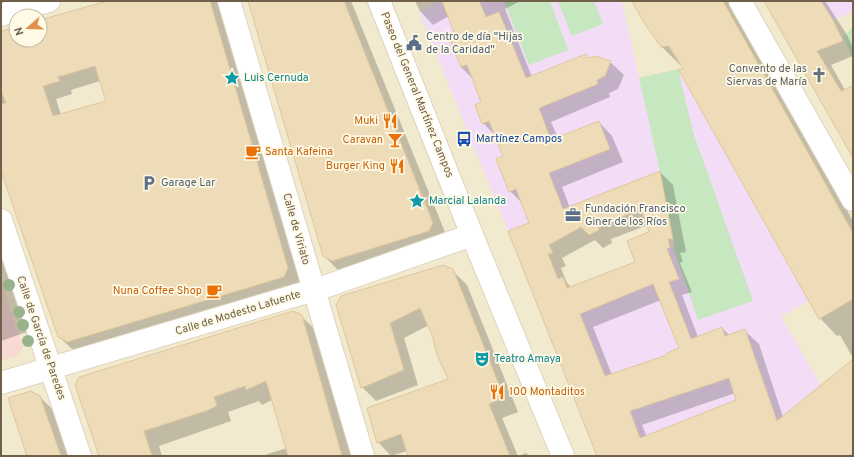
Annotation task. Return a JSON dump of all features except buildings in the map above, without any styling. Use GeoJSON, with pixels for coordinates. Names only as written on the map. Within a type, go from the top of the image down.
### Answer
{"type":"FeatureCollection","features":[{"type":"Feature","properties":{"kind":"street"},"geometry":{"type":"LineString","coordinates":[[1,15],[49,1]]}},
{"type":"Feature","properties":{"kind":"street","name":"Calle de Viriato"},"geometry":{"type":"LineString","coordinates":[[229,1],[363,456]]}},
{"type":"Feature","properties":{"kind":"street","name":"Paseo del General Martínez Campos"},"geometry":{"type":"LineString","coordinates":[[379,1],[472,235],[563,456]]}},
{"type":"Feature","properties":{"kind":"street"},"geometry":{"type":"LineString","coordinates":[[740,1],[853,200]]}},
{"type":"Feature","properties":{"kind":"street","name":"Calle de García de Paredes"},"geometry":{"type":"LineString","coordinates":[[1,220],[80,456]]}},
{"type":"Feature","properties":{"kind":"street","name":"Calle de Modesto Lafuente"},"geometry":{"type":"LineString","coordinates":[[1,383],[314,290],[472,235]]}},
{"type":"Feature","properties":{"kind":"shaded area"},"geometry":{"type":"Polygon","coordinates":[[[1,1],[853,1],[853,456],[1,456],[1,1]]]}},
{"type":"Feature","properties":{"kind":"shaded area"},"geometry":{"type":"Polygon","coordinates":[[[439,1],[622,1],[639,78],[678,69],[809,301],[781,316],[821,385],[793,407],[808,426],[726,456],[597,456],[536,301],[674,246],[660,171],[508,231],[419,12],[439,1]]]}},
{"type":"Feature","properties":{"kind":"shaded area"},"geometry":{"type":"Polygon","coordinates":[[[764,1],[853,1],[853,12],[798,34],[787,41],[764,1]]]}},
{"type":"Feature","properties":{"kind":"shaded area"},"geometry":{"type":"Polygon","coordinates":[[[1,281],[23,347],[18,356],[1,361],[1,281]]]}},
{"type":"Feature","properties":{"kind":"green space"},"geometry":{"type":"Polygon","coordinates":[[[504,1],[550,1],[568,50],[529,65],[504,1]]]}},
{"type":"Feature","properties":{"kind":"green space"},"geometry":{"type":"Polygon","coordinates":[[[558,1],[594,1],[603,24],[572,36],[558,1]]]}},
{"type":"Feature","properties":{"kind":"green space"},"geometry":{"type":"Polygon","coordinates":[[[853,26],[853,60],[843,35],[846,34],[853,26]]]}},
{"type":"Feature","properties":{"kind":"green space"},"geometry":{"type":"Polygon","coordinates":[[[678,69],[693,132],[753,301],[698,320],[673,247],[675,246],[663,195],[660,171],[639,78],[678,69]]]}},
{"type":"Feature","properties":{"kind":"place","name":"Centro de día \"Hijas de la Caridad\""},"geometry":{"type":"Point","coordinates":[414,43]}},
{"type":"Feature","properties":{"kind":"place","name":"Convento de las Siervas de María"},"geometry":{"type":"Point","coordinates":[819,75]}},
{"type":"Feature","properties":{"kind":"place","name":"Luis Cernuda"},"geometry":{"type":"Point","coordinates":[232,78]}},
{"type":"Feature","properties":{"kind":"place","name":"Muki"},"geometry":{"type":"Point","coordinates":[390,121]}},
{"type":"Feature","properties":{"kind":"place","name":"Martínez Campos"},"geometry":{"type":"Point","coordinates":[464,139]}},
{"type":"Feature","properties":{"kind":"place","name":"Caravan"},"geometry":{"type":"Point","coordinates":[395,140]}},
{"type":"Feature","properties":{"kind":"place","name":"Santa Kafeina"},"geometry":{"type":"Point","coordinates":[253,152]}},
{"type":"Feature","properties":{"kind":"place","name":"Burger King"},"geometry":{"type":"Point","coordinates":[397,166]}},
{"type":"Feature","properties":{"kind":"place","name":"Garage Lar"},"geometry":{"type":"Point","coordinates":[149,183]}},
{"type":"Feature","properties":{"kind":"place","name":"Marcial Lalanda"},"geometry":{"type":"Point","coordinates":[417,201]}},
{"type":"Feature","properties":{"kind":"place","name":"Fundación Francisco Giner de los Ríos"},"geometry":{"type":"Point","coordinates":[573,215]}},
{"type":"Feature","properties":{"kind":"place","name":"Nuna Coffee Shop"},"geometry":{"type":"Point","coordinates":[214,291]}},
{"type":"Feature","properties":{"kind":"place","name":"Teatro Amaya"},"geometry":{"type":"Point","coordinates":[482,359]}},
{"type":"Feature","properties":{"kind":"place","name":"100 Montaditos"},"geometry":{"type":"Point","coordinates":[497,392]}}]}
